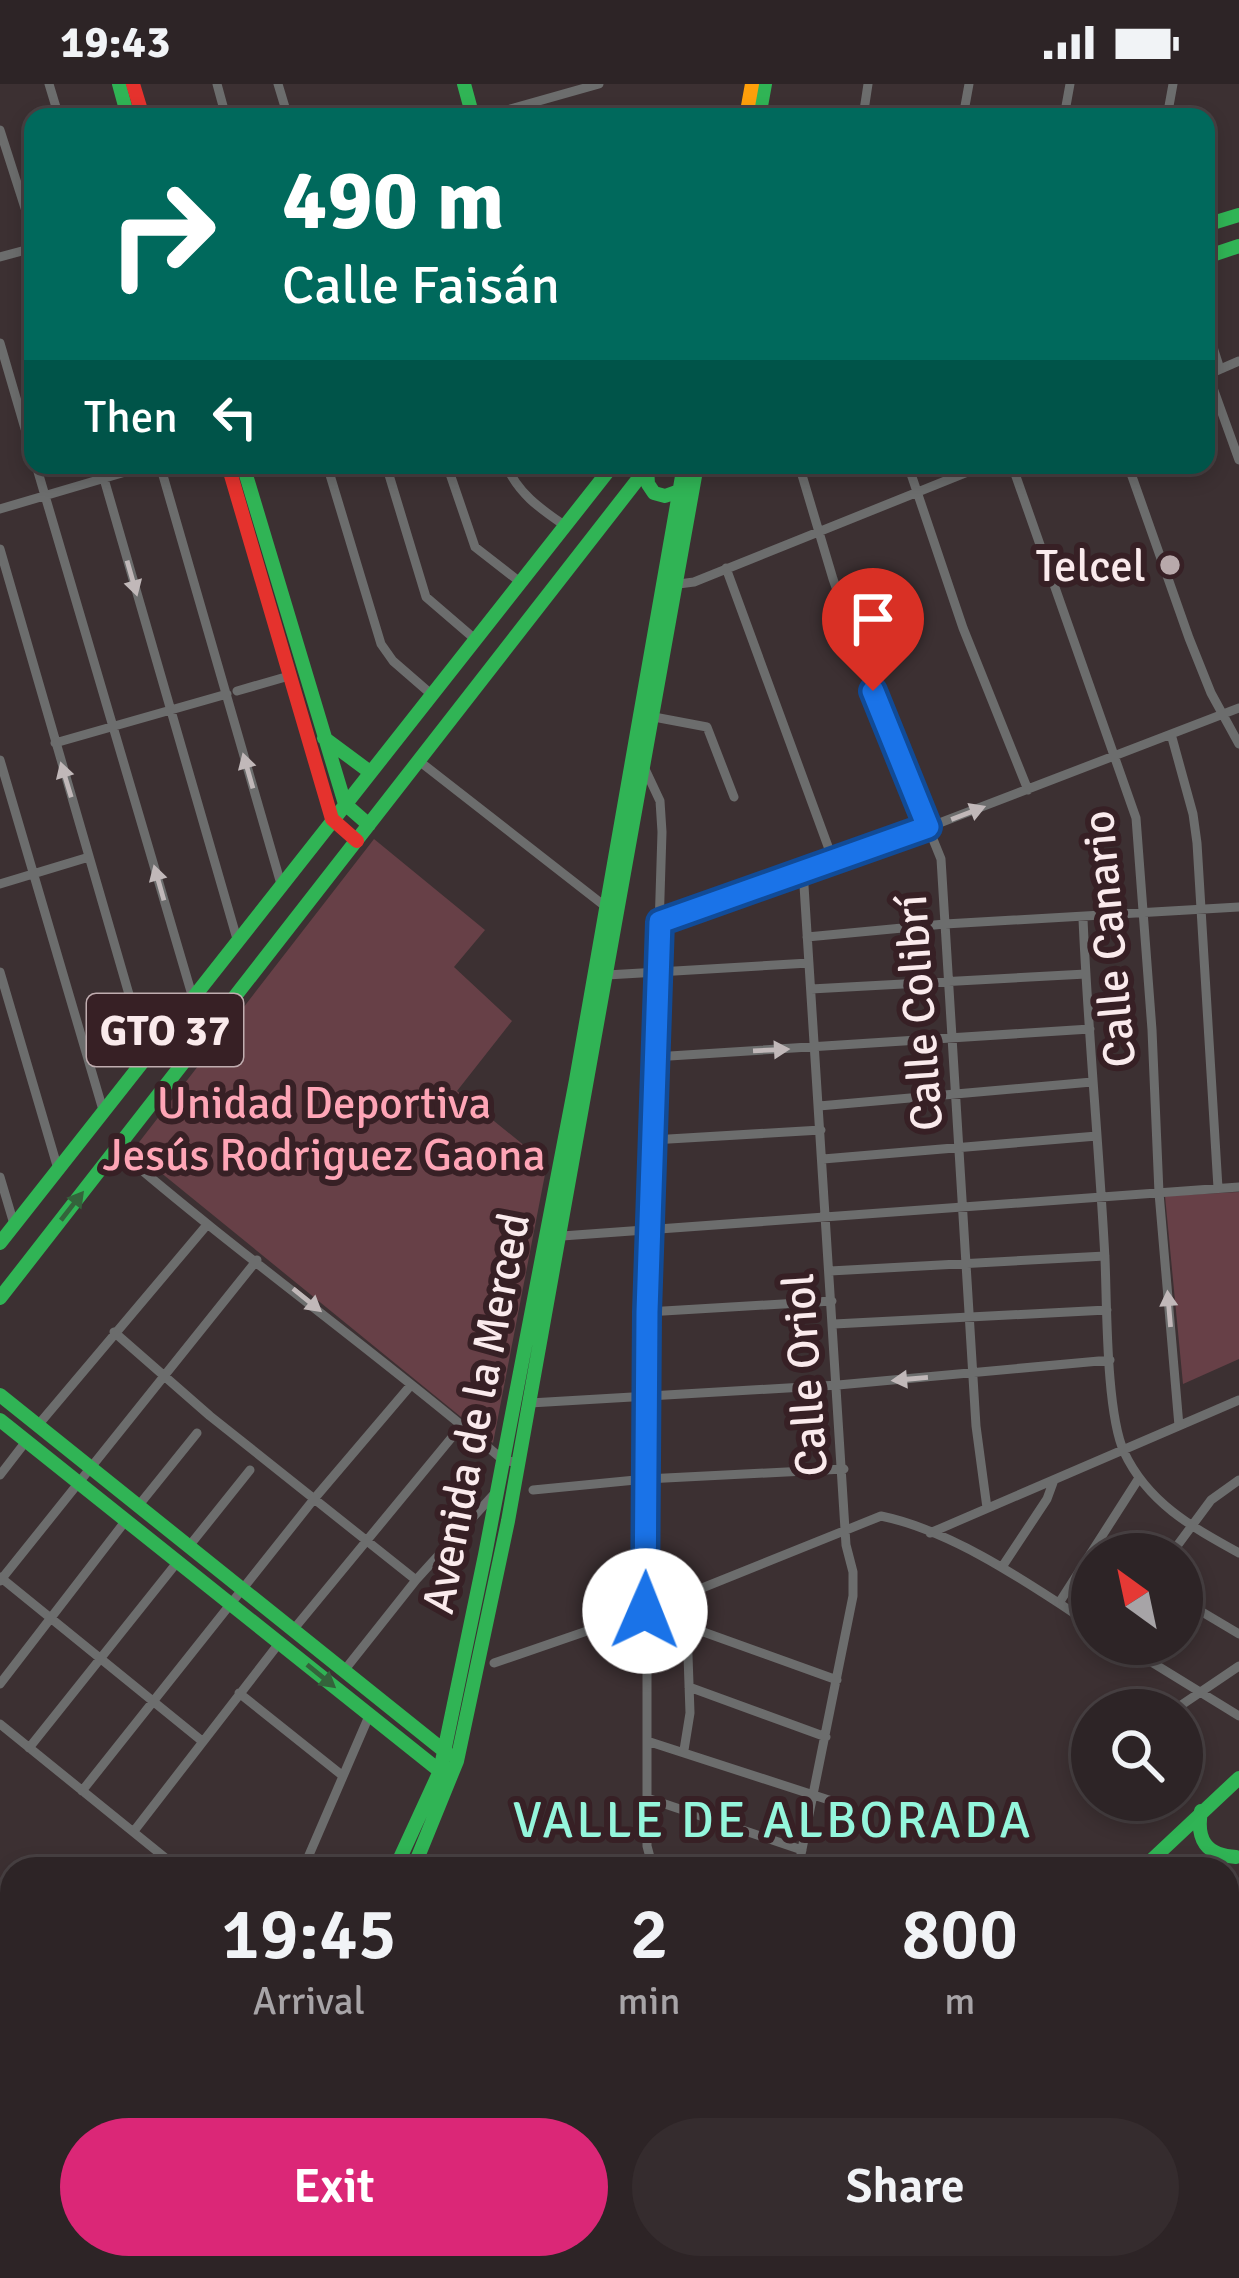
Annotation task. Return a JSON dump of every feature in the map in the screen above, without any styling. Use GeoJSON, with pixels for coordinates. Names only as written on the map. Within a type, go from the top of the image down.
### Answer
{"type":"FeatureCollection","features":[{"type":"Feature","properties":{"kind":"street"},"geometry":{"type":"LineString","coordinates":[[511,108],[599,84]]}},
{"type":"Feature","properties":{"kind":"street"},"geometry":{"type":"LineString","coordinates":[[0,130],[24,204]]}},
{"type":"Feature","properties":{"kind":"street"},"geometry":{"type":"LineString","coordinates":[[0,343],[24,425]]}},
{"type":"Feature","properties":{"kind":"street"},"geometry":{"type":"LineString","coordinates":[[1215,353],[1220,369]]}},
{"type":"Feature","properties":{"kind":"street"},"geometry":{"type":"LineString","coordinates":[[1215,371],[1239,362]]}},
{"type":"Feature","properties":{"kind":"street"},"geometry":{"type":"LineString","coordinates":[[1215,396],[1239,460]]}},
{"type":"Feature","properties":{"kind":"street"},"geometry":{"type":"LineString","coordinates":[[39,474],[192,995]]}},
{"type":"Feature","properties":{"kind":"street"},"geometry":{"type":"LineString","coordinates":[[103,474],[237,939]]}},
{"type":"Feature","properties":{"kind":"street"},"geometry":{"type":"LineString","coordinates":[[0,509],[118,474]]}},
{"type":"Feature","properties":{"kind":"street"},"geometry":{"type":"LineString","coordinates":[[163,474],[232,693],[281,884]]}},
{"type":"Feature","properties":{"kind":"street"},"geometry":{"type":"LineString","coordinates":[[231,474],[332,820],[357,841]]}},
{"type":"Feature","properties":{"kind":"street"},"geometry":{"type":"LineString","coordinates":[[246,474],[345,804],[369,825]]}},
{"type":"Feature","properties":{"kind":"street"},"geometry":{"type":"LineString","coordinates":[[330,474],[381,644],[431,694]]}},
{"type":"Feature","properties":{"kind":"street"},"geometry":{"type":"LineString","coordinates":[[389,474],[426,597],[476,640]]}},
{"type":"Feature","properties":{"kind":"street"},"geometry":{"type":"LineString","coordinates":[[450,474],[475,547],[520,582]]}},
{"type":"Feature","properties":{"kind":"street"},"geometry":{"type":"LineString","coordinates":[[510,474],[531,502],[564,525]]}},
{"type":"Feature","properties":{"kind":"street","name":"GTO 37"},"geometry":{"type":"LineString","coordinates":[[0,1243],[606,474]]}},
{"type":"Feature","properties":{"kind":"street","name":"GTO 37"},"geometry":{"type":"LineString","coordinates":[[0,1298],[642,474]]}},
{"type":"Feature","properties":{"kind":"street"},"geometry":{"type":"LineString","coordinates":[[648,474],[648,487],[655,496],[679,491]]}},
{"type":"Feature","properties":{"kind":"street","name":"Avenida de la Merced"},"geometry":{"type":"LineString","coordinates":[[417,1857],[451,1756],[654,717],[682,474]]}},
{"type":"Feature","properties":{"kind":"street","name":"Avenida de la Merced"},"geometry":{"type":"LineString","coordinates":[[451,1756],[497,1491],[528,1403],[562,1236],[602,975],[606,907],[696,474]]}},
{"type":"Feature","properties":{"kind":"street","name":"Calle Colibrí"},"geometry":{"type":"LineString","coordinates":[[802,474],[873,691],[940,859],[980,1465],[987,1508]]}},
{"type":"Feature","properties":{"kind":"street"},"geometry":{"type":"LineString","coordinates":[[911,474],[963,628],[1028,790]]}},
{"type":"Feature","properties":{"kind":"street"},"geometry":{"type":"LineString","coordinates":[[672,585],[962,474]]}},
{"type":"Feature","properties":{"kind":"street","name":"Calle Canario"},"geometry":{"type":"LineString","coordinates":[[1015,474],[1136,818],[1179,1426]]}},
{"type":"Feature","properties":{"kind":"street"},"geometry":{"type":"LineString","coordinates":[[1131,474],[1189,638],[1239,745]]}},
{"type":"Feature","properties":{"kind":"street"},"geometry":{"type":"LineString","coordinates":[[0,548],[146,1053]]}},
{"type":"Feature","properties":{"kind":"street"},"geometry":{"type":"LineString","coordinates":[[726,568],[833,860]]}},
{"type":"Feature","properties":{"kind":"street"},"geometry":{"type":"LineString","coordinates":[[55,743],[289,676]]}},
{"type":"Feature","properties":{"kind":"street"},"geometry":{"type":"LineString","coordinates":[[660,922],[928,827],[1239,708]]}},
{"type":"Feature","properties":{"kind":"street"},"geometry":{"type":"LineString","coordinates":[[654,717],[707,727],[734,797]]}},
{"type":"Feature","properties":{"kind":"street"},"geometry":{"type":"LineString","coordinates":[[1171,734],[1193,814],[1218,1189]]}},
{"type":"Feature","properties":{"kind":"street"},"geometry":{"type":"LineString","coordinates":[[324,738],[370,772]]}},
{"type":"Feature","properties":{"kind":"street"},"geometry":{"type":"LineString","coordinates":[[0,760],[103,1110]]}},
{"type":"Feature","properties":{"kind":"street"},"geometry":{"type":"LineString","coordinates":[[419,761],[606,907]]}},
{"type":"Feature","properties":{"kind":"street"},"geometry":{"type":"LineString","coordinates":[[644,767],[660,801],[646,1396],[650,1857]]}},
{"type":"Feature","properties":{"kind":"street"},"geometry":{"type":"LineString","coordinates":[[0,884],[89,857]]}},
{"type":"Feature","properties":{"kind":"street","name":"Calle Oriol"},"geometry":{"type":"LineString","coordinates":[[801,1857],[853,1596],[802,870]]}},
{"type":"Feature","properties":{"kind":"street"},"geometry":{"type":"LineString","coordinates":[[807,937],[1239,907]]}},
{"type":"Feature","properties":{"kind":"street"},"geometry":{"type":"LineString","coordinates":[[1083,919],[1110,1360],[1123,1450],[1158,1502],[1239,1553]]}},
{"type":"Feature","properties":{"kind":"street"},"geometry":{"type":"LineString","coordinates":[[602,975],[809,963]]}},
{"type":"Feature","properties":{"kind":"street"},"geometry":{"type":"LineString","coordinates":[[0,972],[58,1169]]}},
{"type":"Feature","properties":{"kind":"street"},"geometry":{"type":"LineString","coordinates":[[811,989],[1086,974]]}},
{"type":"Feature","properties":{"kind":"street"},"geometry":{"type":"LineString","coordinates":[[654,1058],[1090,1029]]}},
{"type":"Feature","properties":{"kind":"street"},"geometry":{"type":"LineString","coordinates":[[819,1106],[1092,1082]]}},
{"type":"Feature","properties":{"kind":"street"},"geometry":{"type":"LineString","coordinates":[[652,1140],[820,1130]]}},
{"type":"Feature","properties":{"kind":"street"},"geometry":{"type":"LineString","coordinates":[[823,1160],[1097,1136]]}},
{"type":"Feature","properties":{"kind":"street"},"geometry":{"type":"LineString","coordinates":[[117,1149],[206,1226],[257,1260],[511,1461]]}},
{"type":"Feature","properties":{"kind":"street"},"geometry":{"type":"LineString","coordinates":[[0,1177],[14,1224]]}},
{"type":"Feature","properties":{"kind":"street"},"geometry":{"type":"LineString","coordinates":[[562,1236],[1239,1187]]}},
{"type":"Feature","properties":{"kind":"street"},"geometry":{"type":"LineString","coordinates":[[39,1424],[206,1226]]}},
{"type":"Feature","properties":{"kind":"street"},"geometry":{"type":"LineString","coordinates":[[830,1271],[1105,1256]]}},
{"type":"Feature","properties":{"kind":"street"},"geometry":{"type":"LineString","coordinates":[[202,1741],[1,1578],[257,1260]]}},
{"type":"Feature","properties":{"kind":"street"},"geometry":{"type":"LineString","coordinates":[[647,1312],[832,1301]]}},
{"type":"Feature","properties":{"kind":"street"},"geometry":{"type":"LineString","coordinates":[[834,1324],[1107,1310]]}},
{"type":"Feature","properties":{"kind":"street"},"geometry":{"type":"LineString","coordinates":[[114,1332],[416,1580]]}},
{"type":"Feature","properties":{"kind":"street"},"geometry":{"type":"LineString","coordinates":[[528,1403],[838,1385],[1110,1360]]}},
{"type":"Feature","properties":{"kind":"street"},"geometry":{"type":"LineString","coordinates":[[82,1791],[411,1384]]}},
{"type":"Feature","properties":{"kind":"street"},"geometry":{"type":"LineString","coordinates":[[0,1395],[451,1756]]}},
{"type":"Feature","properties":{"kind":"street"},"geometry":{"type":"LineString","coordinates":[[929,1533],[1239,1400]]}},
{"type":"Feature","properties":{"kind":"street"},"geometry":{"type":"LineString","coordinates":[[0,1420],[446,1776]]}},
{"type":"Feature","properties":{"kind":"street"},"geometry":{"type":"LineString","coordinates":[[293,1630],[462,1425]]}},
{"type":"Feature","properties":{"kind":"street"},"geometry":{"type":"LineString","coordinates":[[139,1505],[197,1433]]}},
{"type":"Feature","properties":{"kind":"street"},"geometry":{"type":"LineString","coordinates":[[0,1475],[27,1440]]}},
{"type":"Feature","properties":{"kind":"street"},"geometry":{"type":"LineString","coordinates":[[533,1490],[844,1469]]}},
{"type":"Feature","properties":{"kind":"street"},"geometry":{"type":"LineString","coordinates":[[190,1545],[250,1470]]}},
{"type":"Feature","properties":{"kind":"street"},"geometry":{"type":"LineString","coordinates":[[1059,1603],[1139,1478]]}},
{"type":"Feature","properties":{"kind":"street"},"geometry":{"type":"LineString","coordinates":[[1002,1568],[1047,1499],[1054,1480]]}},
{"type":"Feature","properties":{"kind":"street"},"geometry":{"type":"LineString","coordinates":[[1185,1533],[1211,1499],[1239,1480]]}},
{"type":"Feature","properties":{"kind":"street"},"geometry":{"type":"LineString","coordinates":[[343,1672],[416,1580],[497,1491]]}},
{"type":"Feature","properties":{"kind":"street"},"geometry":{"type":"LineString","coordinates":[[494,1663],[645,1611],[881,1516],[1002,1568],[1071,1611]]}},
{"type":"Feature","properties":{"kind":"street"},"geometry":{"type":"LineString","coordinates":[[0,1684],[127,1519]]}},
{"type":"Feature","properties":{"kind":"street"},"geometry":{"type":"LineString","coordinates":[[29,1748],[179,1560]]}},
{"type":"Feature","properties":{"kind":"street"},"geometry":{"type":"LineString","coordinates":[[645,1611],[838,1680]]}},
{"type":"Feature","properties":{"kind":"street"},"geometry":{"type":"LineString","coordinates":[[1203,1613],[1239,1634]]}},
{"type":"Feature","properties":{"kind":"street"},"geometry":{"type":"LineString","coordinates":[[684,1750],[690,1723],[687,1627]]}},
{"type":"Feature","properties":{"kind":"street"},"geometry":{"type":"LineString","coordinates":[[134,1831],[280,1642]]}},
{"type":"Feature","properties":{"kind":"street"},"geometry":{"type":"LineString","coordinates":[[1156,1665],[1194,1689]]}},
{"type":"Feature","properties":{"kind":"street"},"geometry":{"type":"LineString","coordinates":[[1203,1689],[1239,1666]]}},
{"type":"Feature","properties":{"kind":"street"},"geometry":{"type":"LineString","coordinates":[[688,1687],[826,1737]]}},
{"type":"Feature","properties":{"kind":"street"},"geometry":{"type":"LineString","coordinates":[[239,1693],[343,1776]]}},
{"type":"Feature","properties":{"kind":"street"},"geometry":{"type":"LineString","coordinates":[[1203,1694],[1239,1716]]}},
{"type":"Feature","properties":{"kind":"street"},"geometry":{"type":"LineString","coordinates":[[308,1857],[369,1716]]}},
{"type":"Feature","properties":{"kind":"street"},"geometry":{"type":"LineString","coordinates":[[0,1724],[165,1857]]}},
{"type":"Feature","properties":{"kind":"street"},"geometry":{"type":"LineString","coordinates":[[646,1741],[832,1801]]}},
{"type":"Feature","properties":{"kind":"street","name":"Avenida de la Merced"},"geometry":{"type":"LineString","coordinates":[[402,1857],[446,1776]]}},
{"type":"Feature","properties":{"kind":"street"},"geometry":{"type":"LineString","coordinates":[[1203,1809],[1239,1778]]}},
{"type":"Feature","properties":{"kind":"street"},"geometry":{"type":"LineString","coordinates":[[647,1798],[802,1850]]}},
{"type":"Feature","properties":{"kind":"street"},"geometry":{"type":"LineString","coordinates":[[1154,1857],[1191,1821]]}},
{"type":"Feature","properties":{"kind":"street"},"geometry":{"type":"LineString","coordinates":[[1200,1821],[1202,1846],[1220,1857],[1237,1856]]}},
{"type":"Feature","properties":{"kind":"green space","name":"Unidad Deportiva Jesús Rodriguez Gaona"},"geometry":{"type":"Polygon","coordinates":[[[374,839],[485,930],[454,967],[512,1021],[457,1091],[547,1164],[493,1443],[133,1150],[374,839]]]}},
{"type":"Feature","properties":{"kind":"green space"},"geometry":{"type":"Polygon","coordinates":[[[1239,1192],[1239,1359],[1183,1384],[1165,1196],[1239,1192]]]}},
{"type":"Feature","properties":{"kind":"traffic: fast"},"geometry":{"type":"LineString","coordinates":[[119,84],[126,108]]}},
{"type":"Feature","properties":{"kind":"traffic: fast"},"geometry":{"type":"LineString","coordinates":[[464,84],[471,108]]}},
{"type":"Feature","properties":{"kind":"traffic: fast"},"geometry":{"type":"LineString","coordinates":[[761,108],[765,84]]}},
{"type":"Feature","properties":{"kind":"traffic: fast"},"geometry":{"type":"LineString","coordinates":[[1215,222],[1239,215]]}},
{"type":"Feature","properties":{"kind":"traffic: fast"},"geometry":{"type":"LineString","coordinates":[[1215,254],[1239,246]]}},
{"type":"Feature","properties":{"kind":"traffic: fast"},"geometry":{"type":"LineString","coordinates":[[246,474],[345,804],[369,825]]}},
{"type":"Feature","properties":{"kind":"traffic: fast"},"geometry":{"type":"LineString","coordinates":[[0,1243],[606,474]]}},
{"type":"Feature","properties":{"kind":"traffic: fast"},"geometry":{"type":"LineString","coordinates":[[0,1298],[642,474]]}},
{"type":"Feature","properties":{"kind":"traffic: fast"},"geometry":{"type":"LineString","coordinates":[[647,474],[654,493],[665,496],[679,491]]}},
{"type":"Feature","properties":{"kind":"traffic: fast"},"geometry":{"type":"LineString","coordinates":[[401,1857],[440,1771],[485,1555],[576,1080],[682,474]]}},
{"type":"Feature","properties":{"kind":"traffic: fast"},"geometry":{"type":"LineString","coordinates":[[418,1857],[457,1761],[508,1521],[695,474]]}},
{"type":"Feature","properties":{"kind":"traffic: fast"},"geometry":{"type":"LineString","coordinates":[[324,738],[370,772]]}},
{"type":"Feature","properties":{"kind":"traffic: fast"},"geometry":{"type":"LineString","coordinates":[[0,1395],[448,1754]]}},
{"type":"Feature","properties":{"kind":"traffic: fast"},"geometry":{"type":"LineString","coordinates":[[0,1420],[446,1776]]}},
{"type":"Feature","properties":{"kind":"traffic: fast"},"geometry":{"type":"LineString","coordinates":[[1155,1857],[1239,1778]]}},
{"type":"Feature","properties":{"kind":"traffic: fast"},"geometry":{"type":"LineString","coordinates":[[1200,1821],[1205,1844],[1217,1853],[1236,1857]]}},
{"type":"Feature","properties":{"kind":"traffic: slow"},"geometry":{"type":"LineString","coordinates":[[748,108],[752,84]]}},
{"type":"Feature","properties":{"kind":"traffic: jam"},"geometry":{"type":"LineString","coordinates":[[133,84],[140,108]]}},
{"type":"Feature","properties":{"kind":"traffic: jam"},"geometry":{"type":"LineString","coordinates":[[231,474],[332,819],[357,841]]}},
{"type":"Feature","properties":{"kind":"place","name":"Telcel"},"geometry":{"type":"Point","coordinates":[1170,565]}},
{"type":"Feature","properties":{"kind":"district","name":"VALLE DE ALBORADA"},"geometry":{"type":"Point","coordinates":[773,1819]}},
{"type":"Feature","properties":{"kind":"route"},"geometry":{"type":"LineString","coordinates":[[645,1611],[647,1312],[660,922],[928,827],[873,691]]}}]}
